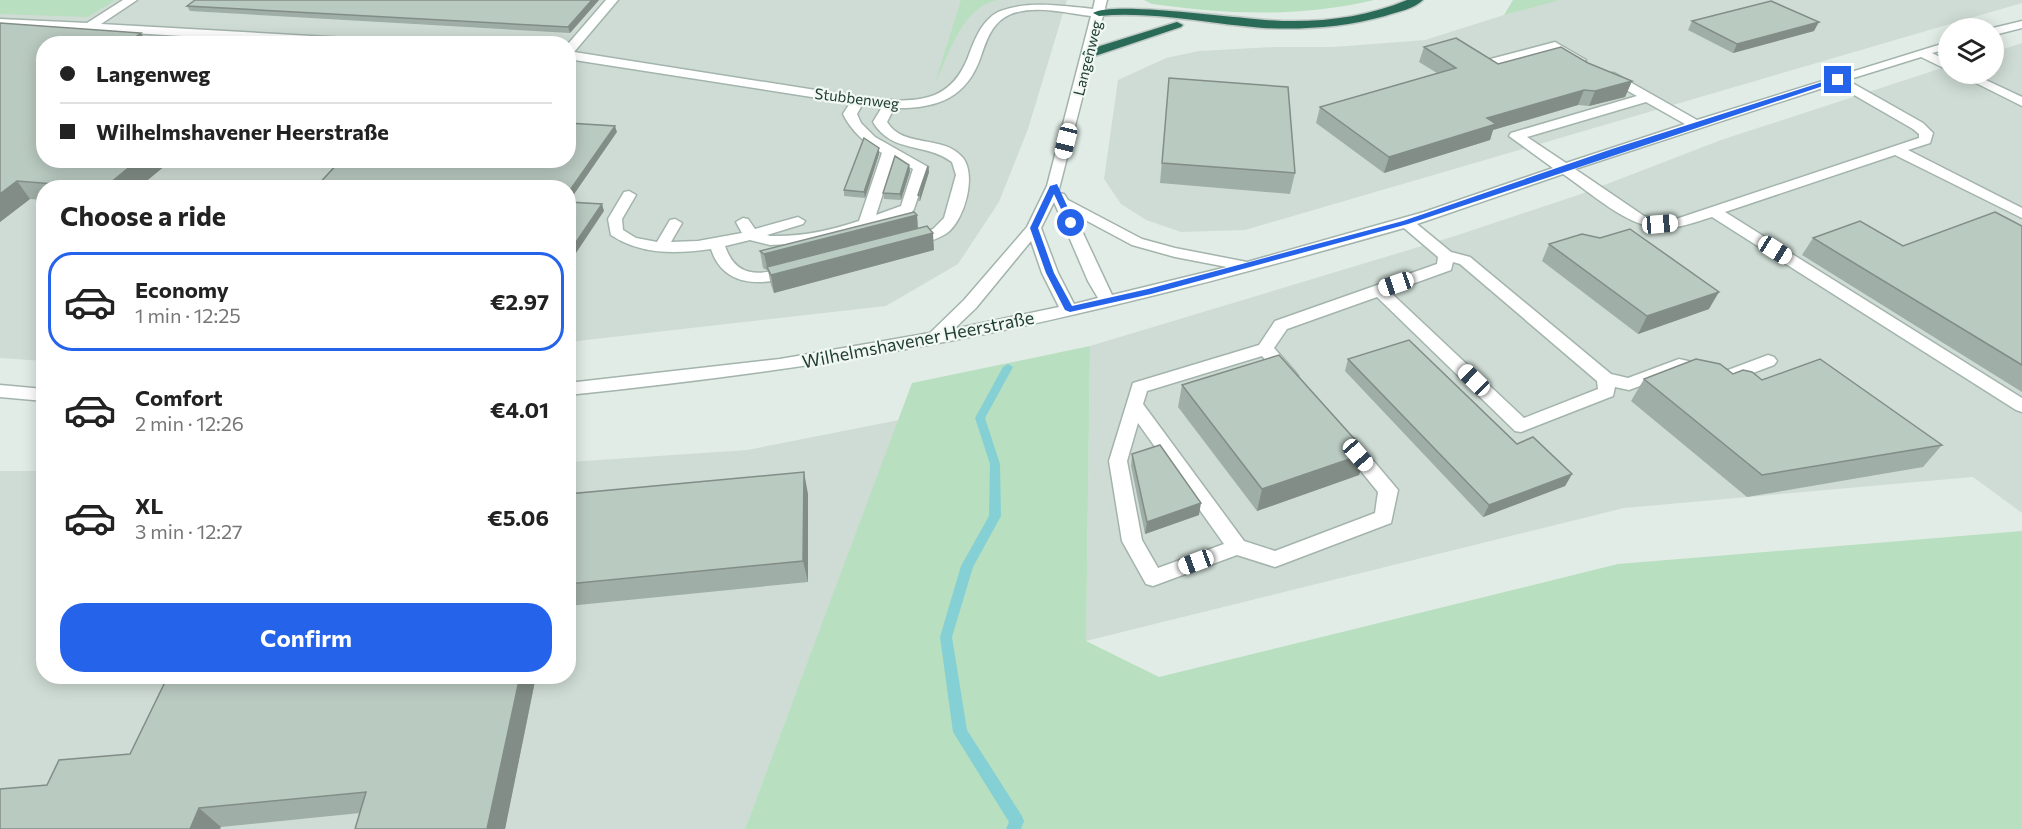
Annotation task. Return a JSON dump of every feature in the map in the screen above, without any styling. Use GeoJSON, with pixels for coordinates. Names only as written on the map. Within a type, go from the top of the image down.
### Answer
{"type":"FeatureCollection","features":[{"type":"Feature","properties":{"kind":"highway"},"geometry":{"type":"LineString","coordinates":[[1099,13],[1119,20],[1177,25],[1309,24],[1354,20],[1399,9],[1417,0]]}},
{"type":"Feature","properties":{"kind":"highway"},"geometry":{"type":"LineString","coordinates":[[1099,13],[1121,9],[1244,23]]}},
{"type":"Feature","properties":{"kind":"highway"},"geometry":{"type":"LineString","coordinates":[[1089,54],[1177,25]]}},
{"type":"Feature","properties":{"kind":"street"},"geometry":{"type":"LineString","coordinates":[[90,27],[131,0]]}},
{"type":"Feature","properties":{"kind":"street"},"geometry":{"type":"LineString","coordinates":[[576,44],[612,0]]}},
{"type":"Feature","properties":{"kind":"street","name":"Langenweg"},"geometry":{"type":"LineString","coordinates":[[936,338],[970,304],[1034,228],[1054,186],[1101,0]]}},
{"type":"Feature","properties":{"kind":"street","name":"Stubbenweg"},"geometry":{"type":"LineString","coordinates":[[576,55],[858,100],[909,105],[948,96],[960,88],[989,23],[1005,12],[1038,8],[1099,13]]}},
{"type":"Feature","properties":{"kind":"street"},"geometry":{"type":"LineString","coordinates":[[0,22],[254,36]]}},
{"type":"Feature","properties":{"kind":"street"},"geometry":{"type":"LineString","coordinates":[[2004,29],[2022,24]]}},
{"type":"Feature","properties":{"kind":"street"},"geometry":{"type":"LineString","coordinates":[[1483,65],[1555,46],[1697,125]]}},
{"type":"Feature","properties":{"kind":"street","name":"Wilhelmshavener Heerstraße"},"geometry":{"type":"LineString","coordinates":[[576,388],[650,383],[787,364],[936,338],[1108,301],[1406,222],[1938,48]]}},
{"type":"Feature","properties":{"kind":"street"},"geometry":{"type":"LineString","coordinates":[[1922,53],[1938,61]]}},
{"type":"Feature","properties":{"kind":"street"},"geometry":{"type":"LineString","coordinates":[[1648,97],[1516,136],[1639,219],[1660,224],[1678,223],[1925,140],[1926,134],[1918,126],[1838,80]]}},
{"type":"Feature","properties":{"kind":"street"},"geometry":{"type":"LineString","coordinates":[[1985,84],[2022,102]]}},
{"type":"Feature","properties":{"kind":"street"},"geometry":{"type":"LineString","coordinates":[[747,229],[765,241],[781,242],[822,236],[907,209],[921,167],[868,137],[853,122],[850,114],[858,100]]}},
{"type":"Feature","properties":{"kind":"street"},"geometry":{"type":"LineString","coordinates":[[890,104],[880,122],[883,131],[891,138],[934,148],[949,155],[959,162],[963,172],[954,216],[943,230],[901,244]]}},
{"type":"Feature","properties":{"kind":"street"},"geometry":{"type":"LineString","coordinates":[[1898,150],[2022,214]]}},
{"type":"Feature","properties":{"kind":"street"},"geometry":{"type":"LineString","coordinates":[[866,222],[890,151]]}},
{"type":"Feature","properties":{"kind":"street"},"geometry":{"type":"LineString","coordinates":[[1054,186],[1096,281],[1108,301]]}},
{"type":"Feature","properties":{"kind":"street"},"geometry":{"type":"LineString","coordinates":[[629,195],[615,219],[616,232],[632,242],[661,247],[717,245],[747,229],[798,221]]}},
{"type":"Feature","properties":{"kind":"street"},"geometry":{"type":"LineString","coordinates":[[1062,203],[1079,209],[1106,228],[1139,243],[1247,266]]}},
{"type":"Feature","properties":{"kind":"street"},"geometry":{"type":"LineString","coordinates":[[1713,211],[2022,406]]}},
{"type":"Feature","properties":{"kind":"street"},"geometry":{"type":"LineString","coordinates":[[1406,222],[1446,256],[1465,260],[1606,379],[1629,384],[1679,365],[1728,376],[1768,360]]}},
{"type":"Feature","properties":{"kind":"street"},"geometry":{"type":"LineString","coordinates":[[661,247],[675,223]]}},
{"type":"Feature","properties":{"kind":"street"},"geometry":{"type":"LineString","coordinates":[[1034,228],[1050,273],[1070,310]]}},
{"type":"Feature","properties":{"kind":"street"},"geometry":{"type":"LineString","coordinates":[[717,245],[720,260],[730,270],[747,277],[768,278],[812,267]]}},
{"type":"Feature","properties":{"kind":"street"},"geometry":{"type":"LineString","coordinates":[[1238,547],[1153,578],[1132,541],[1118,461],[1139,387],[1265,349],[1281,325],[1445,267],[1446,256]]}},
{"type":"Feature","properties":{"kind":"street"},"geometry":{"type":"LineString","coordinates":[[1379,290],[1521,426],[1607,392],[1606,379]]}},
{"type":"Feature","properties":{"kind":"street"},"geometry":{"type":"LineString","coordinates":[[1265,349],[1304,393]]}},
{"type":"Feature","properties":{"kind":"street"},"geometry":{"type":"LineString","coordinates":[[2,394],[36,395]]}},
{"type":"Feature","properties":{"kind":"street"},"geometry":{"type":"LineString","coordinates":[[1134,404],[1238,547],[1275,559],[1384,518],[1388,490],[1335,428]]}},
{"type":"Feature","properties":{"kind":"shaded area"},"geometry":{"type":"Polygon","coordinates":[[[0,0],[1067,0],[1028,129],[999,202],[958,264],[886,306],[576,341],[576,180],[36,180],[36,361],[0,358],[0,0]]]}},
{"type":"Feature","properties":{"kind":"shaded area"},"geometry":{"type":"Polygon","coordinates":[[[1560,0],[2022,0],[2022,3],[1971,18],[1938,18],[1938,28],[1245,230],[1181,232],[1146,220],[1121,204],[1104,179],[1118,80],[1166,58],[1199,51],[1333,47],[1425,40],[1542,3],[1560,0]]]}},
{"type":"Feature","properties":{"kind":"shaded area"},"geometry":{"type":"Polygon","coordinates":[[[2022,43],[2022,513],[1973,477],[1624,508],[1086,641],[1090,346],[1455,236],[1581,194],[1721,140],[1938,69],[1938,84],[2004,84],[2004,49],[2022,43]]]}},
{"type":"Feature","properties":{"kind":"shaded area"},"geometry":{"type":"Polygon","coordinates":[[[899,420],[745,829],[0,829],[0,471],[36,471],[36,684],[576,684],[576,462],[747,450],[899,420]]]}},
{"type":"Feature","properties":{"kind":"green space"},"geometry":{"type":"Polygon","coordinates":[[[0,0],[115,0],[88,17],[0,14],[0,0]]]}},
{"type":"Feature","properties":{"kind":"green space"},"geometry":{"type":"Polygon","coordinates":[[[961,0],[997,0],[974,12],[966,22],[958,33],[935,83],[961,0]]]}},
{"type":"Feature","properties":{"kind":"green space"},"geometry":{"type":"Polygon","coordinates":[[[1144,0],[1374,0],[1318,10],[1236,12],[1152,4],[1144,0]]]}},
{"type":"Feature","properties":{"kind":"green space"},"geometry":{"type":"Polygon","coordinates":[[[1513,0],[1560,0],[1504,15],[1513,0]]]}},
{"type":"Feature","properties":{"kind":"green space"},"geometry":{"type":"Polygon","coordinates":[[[1090,346],[1086,641],[1159,677],[1618,564],[2022,531],[2022,829],[745,829],[912,383],[1090,346]]]}},
{"type":"Feature","properties":{"kind":"building"},"geometry":{"type":"Polygon","coordinates":[[[195,0],[592,0],[568,27],[187,6],[195,0]]]}},
{"type":"Feature","properties":{"kind":"building"},"geometry":{"type":"Polygon","coordinates":[[[1771,1],[1819,22],[1737,44],[1692,21],[1771,1]]]}},
{"type":"Feature","properties":{"kind":"building"},"geometry":{"type":"Polygon","coordinates":[[[0,23],[141,33],[137,36],[36,36],[36,168],[128,168],[114,180],[17,181],[0,194],[0,23]]]}},
{"type":"Feature","properties":{"kind":"building"},"geometry":{"type":"Polygon","coordinates":[[[1456,38],[1498,64],[1561,47],[1588,63],[1632,81],[1595,91],[1584,90],[1487,118],[1496,124],[1389,157],[1320,107],[1456,68],[1424,47],[1456,38]]]}},
{"type":"Feature","properties":{"kind":"building"},"geometry":{"type":"Polygon","coordinates":[[[1169,78],[1288,87],[1295,173],[1162,163],[1169,78]]]}},
{"type":"Feature","properties":{"kind":"building"},"geometry":{"type":"Polygon","coordinates":[[[576,124],[615,126],[576,182],[322,180],[334,168],[576,168],[576,124]]]}},
{"type":"Feature","properties":{"kind":"building"},"geometry":{"type":"Polygon","coordinates":[[[864,138],[879,148],[864,192],[844,190],[864,138]]]}},
{"type":"Feature","properties":{"kind":"building"},"geometry":{"type":"Polygon","coordinates":[[[895,156],[909,165],[900,194],[883,193],[895,156]]]}},
{"type":"Feature","properties":{"kind":"building"},"geometry":{"type":"Polygon","coordinates":[[[928,166],[920,195],[918,195],[928,166]]]}},
{"type":"Feature","properties":{"kind":"building"},"geometry":{"type":"Polygon","coordinates":[[[576,202],[602,204],[576,242],[576,202]]]}},
{"type":"Feature","properties":{"kind":"building"},"geometry":{"type":"Polygon","coordinates":[[[914,212],[917,215],[764,254],[760,251],[914,212]]]}},
{"type":"Feature","properties":{"kind":"building"},"geometry":{"type":"Polygon","coordinates":[[[1995,212],[2022,226],[2022,365],[1813,238],[1860,221],[1903,246],[1995,212]]]}},
{"type":"Feature","properties":{"kind":"building"},"geometry":{"type":"Polygon","coordinates":[[[927,226],[933,233],[771,275],[767,267],[927,226]]]}},
{"type":"Feature","properties":{"kind":"building"},"geometry":{"type":"Polygon","coordinates":[[[1630,229],[1719,292],[1647,316],[1549,244],[1582,234],[1600,238],[1630,229]]]}},
{"type":"Feature","properties":{"kind":"building"},"geometry":{"type":"Polygon","coordinates":[[[1409,340],[1517,444],[1533,437],[1572,474],[1489,505],[1348,359],[1409,340]]]}},
{"type":"Feature","properties":{"kind":"building"},"geometry":{"type":"Polygon","coordinates":[[[1279,355],[1367,453],[1262,489],[1182,385],[1279,355]]]}},
{"type":"Feature","properties":{"kind":"building"},"geometry":{"type":"Polygon","coordinates":[[[1696,359],[1720,364],[1733,374],[1743,370],[1752,372],[1762,380],[1820,359],[1942,445],[1762,475],[1644,379],[1696,359]]]}},
{"type":"Feature","properties":{"kind":"building"},"geometry":{"type":"Polygon","coordinates":[[[1160,445],[1201,503],[1147,522],[1132,454],[1160,445]]]}},
{"type":"Feature","properties":{"kind":"building"},"geometry":{"type":"Polygon","coordinates":[[[804,472],[803,561],[576,583],[576,493],[804,472]]]}},
{"type":"Feature","properties":{"kind":"building"},"geometry":{"type":"Polygon","coordinates":[[[164,684],[518,684],[487,829],[355,829],[366,792],[199,808],[190,829],[0,829],[0,789],[47,785],[59,760],[130,754],[164,684]]]}},
{"type":"Feature","properties":{"kind":"waterway"},"geometry":{"type":"LineString","coordinates":[[1008,367],[980,418],[995,464],[995,516],[967,566],[946,637],[960,732],[1017,821],[1013,829]]}},
{"type":"Feature","properties":{"kind":"route"},"geometry":{"type":"LineString","coordinates":[[1071,223],[1054,186],[1034,228],[1050,273],[1070,310],[1148,292],[1406,222],[1615,151],[1838,80]]}}]}
